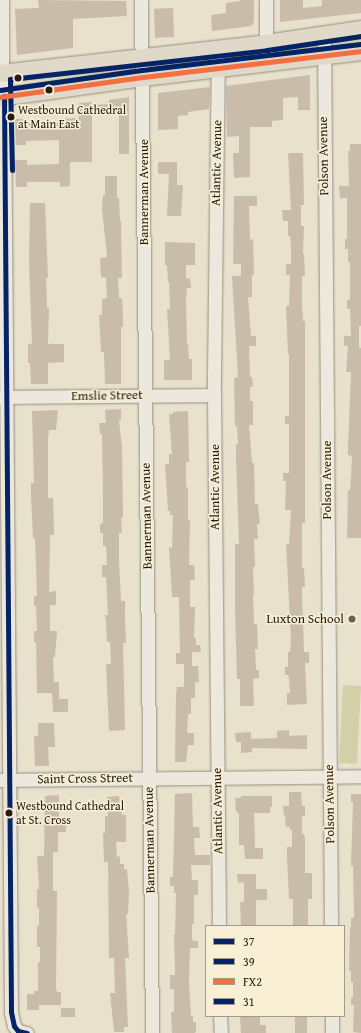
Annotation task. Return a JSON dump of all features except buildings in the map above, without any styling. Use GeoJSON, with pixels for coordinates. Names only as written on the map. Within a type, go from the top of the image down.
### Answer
{"type":"FeatureCollection","features":[{"type":"Feature","properties":{"kind":"main road"},"geometry":{"type":"LineString","coordinates":[[1,73],[266,43],[361,30]]}},
{"type":"Feature","properties":{"kind":"main road"},"geometry":{"type":"LineString","coordinates":[[2,96],[143,77],[361,51]]}},
{"type":"Feature","properties":{"kind":"street"},"geometry":{"type":"LineString","coordinates":[[2,0],[1,73],[5,780],[12,1019],[18,1031],[27,1033]]}},
{"type":"Feature","properties":{"kind":"street","name":"Bannerman Avenue"},"geometry":{"type":"LineString","coordinates":[[141,0],[152,1033]]}},
{"type":"Feature","properties":{"kind":"street"},"geometry":{"type":"LineString","coordinates":[[266,0],[266,63]]}},
{"type":"Feature","properties":{"kind":"street","name":"Polson Avenue"},"geometry":{"type":"LineString","coordinates":[[324,34],[331,925]]}},
{"type":"Feature","properties":{"kind":"street","name":"Atlantic Avenue"},"geometry":{"type":"LineString","coordinates":[[218,48],[214,395],[219,925]]}},
{"type":"Feature","properties":{"kind":"street","name":"Emslie Street"},"geometry":{"type":"LineString","coordinates":[[3,397],[214,395]]}},
{"type":"Feature","properties":{"kind":"street","name":"Saint Cross Street"},"geometry":{"type":"LineString","coordinates":[[5,780],[361,776]]}},
{"type":"Feature","properties":{"kind":"street"},"geometry":{"type":"LineString","coordinates":[[220,1017],[221,1033]]}},
{"type":"Feature","properties":{"kind":"street"},"geometry":{"type":"LineString","coordinates":[[332,1017],[332,1033]]}},
{"type":"Feature","properties":{"kind":"shaded area"},"geometry":{"type":"Polygon","coordinates":[[[343,685],[361,686],[357,764],[339,763],[343,685]]]}},
{"type":"Feature","properties":{"kind":"transit line","name":"39"},"geometry":{"type":"LineString","coordinates":[[12,170],[10,79],[267,50],[361,36]]}},
{"type":"Feature","properties":{"kind":"transit line","name":"31"},"geometry":{"type":"LineString","coordinates":[[0,90],[142,70],[360,44]]}},
{"type":"Feature","properties":{"kind":"transit line","name":"FX2"},"geometry":{"type":"LineString","coordinates":[[0,97],[143,77],[361,51]]}},
{"type":"Feature","properties":{"kind":"transit line","name":"37"},"geometry":{"type":"LineString","coordinates":[[4,96],[11,1012],[14,1026],[18,1031],[27,1033]]}},
{"type":"Feature","properties":{"kind":"place","name":"Westbound Cathedral at Main East"},"geometry":{"type":"Point","coordinates":[11,117]}},
{"type":"Feature","properties":{"kind":"place","name":"Luxton School"},"geometry":{"type":"Point","coordinates":[352,619]}},
{"type":"Feature","properties":{"kind":"place","name":"Westbound Cathedral at St. Cross"},"geometry":{"type":"Point","coordinates":[9,813]}}]}
